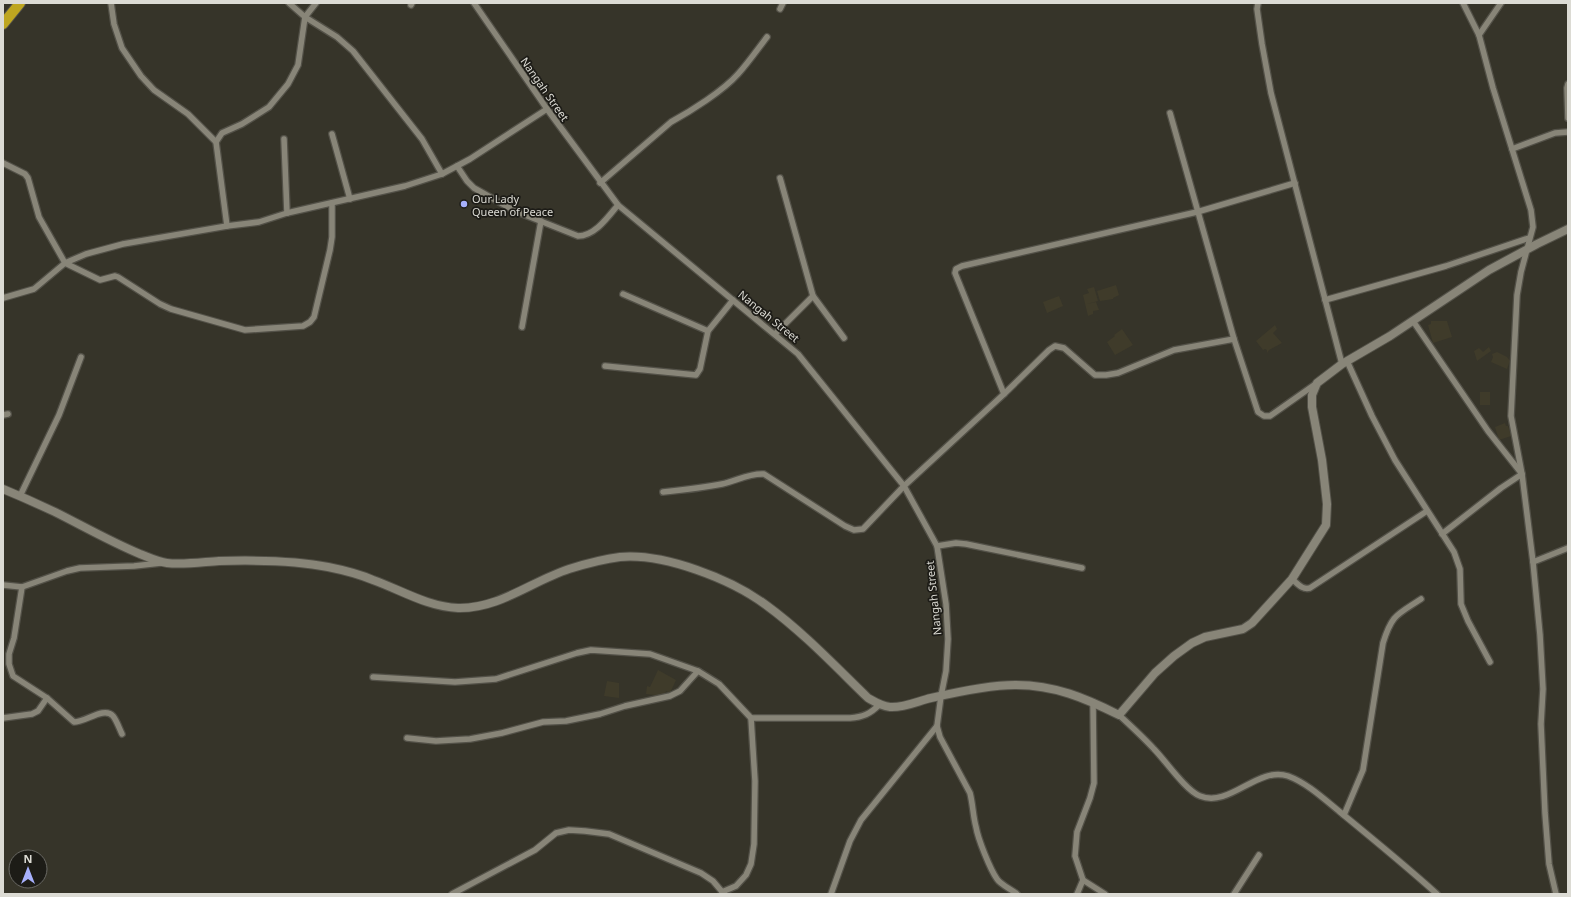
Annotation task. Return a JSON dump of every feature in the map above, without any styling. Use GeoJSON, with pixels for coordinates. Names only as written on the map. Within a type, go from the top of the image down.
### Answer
{"type":"FeatureCollection","features":[{"type":"Feature","properties":{"kind":"highway"},"geometry":{"type":"LineString","coordinates":[[3,24],[20,3]]}},
{"type":"Feature","properties":{"kind":"street"},"geometry":{"type":"LineString","coordinates":[[110,3],[114,24],[122,48],[141,76],[154,90],[188,114],[216,142],[227,226]]}},
{"type":"Feature","properties":{"kind":"street"},"geometry":{"type":"LineString","coordinates":[[289,3],[305,17],[337,37],[353,51],[422,139],[442,174]]}},
{"type":"Feature","properties":{"kind":"street"},"geometry":{"type":"LineString","coordinates":[[216,142],[222,134],[242,124],[268,107],[288,84],[298,65],[305,17],[316,3]]}},
{"type":"Feature","properties":{"kind":"street","name":"Nangah Street"},"geometry":{"type":"LineString","coordinates":[[474,3],[547,109],[600,183],[618,205],[798,354],[806,362],[904,486],[937,546],[946,604],[948,639],[946,671],[937,726]]}},
{"type":"Feature","properties":{"kind":"street"},"geometry":{"type":"LineString","coordinates":[[780,9],[783,3]]}},
{"type":"Feature","properties":{"kind":"street"},"geometry":{"type":"LineString","coordinates":[[1258,3],[1257,9],[1262,44],[1271,93],[1325,300],[1345,363],[1385,441],[1427,512],[1454,552],[1460,569],[1461,604],[1468,621],[1490,662]]}},
{"type":"Feature","properties":{"kind":"street"},"geometry":{"type":"LineString","coordinates":[[1463,3],[1479,35],[1491,82],[1531,210],[1533,227],[1526,249],[1517,296],[1511,416],[1522,474],[1533,562],[1543,689],[1541,724],[1549,864],[1556,894]]}},
{"type":"Feature","properties":{"kind":"street"},"geometry":{"type":"LineString","coordinates":[[1479,35],[1501,3]]}},
{"type":"Feature","properties":{"kind":"street"},"geometry":{"type":"LineString","coordinates":[[600,183],[672,122],[684,116],[727,84],[737,75],[767,37]]}},
{"type":"Feature","properties":{"kind":"street"},"geometry":{"type":"LineString","coordinates":[[1568,84],[1568,118]]}},
{"type":"Feature","properties":{"kind":"street"},"geometry":{"type":"LineString","coordinates":[[3,298],[34,289],[65,263],[86,254],[123,244],[258,222],[287,213],[405,186],[442,174],[458,166],[547,109]]}},
{"type":"Feature","properties":{"kind":"street"},"geometry":{"type":"LineString","coordinates":[[1170,113],[1234,339],[1258,412],[1264,416],[1270,416],[1345,363],[1413,321],[1489,270],[1526,249],[1568,229]]}},
{"type":"Feature","properties":{"kind":"street"},"geometry":{"type":"LineString","coordinates":[[1512,149],[1555,134],[1568,132]]}},
{"type":"Feature","properties":{"kind":"street"},"geometry":{"type":"LineString","coordinates":[[332,134],[350,199]]}},
{"type":"Feature","properties":{"kind":"street"},"geometry":{"type":"LineString","coordinates":[[284,139],[287,213]]}},
{"type":"Feature","properties":{"kind":"street"},"geometry":{"type":"LineString","coordinates":[[3,163],[25,174],[28,178],[38,217],[65,263],[100,280],[115,276],[118,277],[160,304],[171,309],[246,330],[303,326],[310,322],[314,317],[332,238],[332,203]]}},
{"type":"Feature","properties":{"kind":"street"},"geometry":{"type":"LineString","coordinates":[[458,166],[467,181],[474,188],[515,211],[578,236],[587,236],[618,205]]}},
{"type":"Feature","properties":{"kind":"street"},"geometry":{"type":"LineString","coordinates":[[780,178],[813,296],[844,338]]}},
{"type":"Feature","properties":{"kind":"street"},"geometry":{"type":"LineString","coordinates":[[1004,394],[956,273],[956,269],[962,266],[1197,212],[1295,183]]}},
{"type":"Feature","properties":{"kind":"street"},"geometry":{"type":"LineString","coordinates":[[522,327],[541,221]]}},
{"type":"Feature","properties":{"kind":"street"},"geometry":{"type":"LineString","coordinates":[[1325,300],[1446,266],[1529,238]]}},
{"type":"Feature","properties":{"kind":"street"},"geometry":{"type":"LineString","coordinates":[[623,294],[708,331]]}},
{"type":"Feature","properties":{"kind":"street"},"geometry":{"type":"LineString","coordinates":[[775,334],[813,296]]}},
{"type":"Feature","properties":{"kind":"street"},"geometry":{"type":"LineString","coordinates":[[605,366],[696,375],[700,368],[708,331],[733,300]]}},
{"type":"Feature","properties":{"kind":"street"},"geometry":{"type":"LineString","coordinates":[[1413,321],[1488,432],[1522,474]]}},
{"type":"Feature","properties":{"kind":"street"},"geometry":{"type":"LineString","coordinates":[[663,492],[699,489],[724,484],[756,474],[764,474],[845,526],[854,530],[863,529],[904,486],[1055,346],[1064,348],[1095,375],[1106,376],[1118,373],[1174,350],[1234,339]]}},
{"type":"Feature","properties":{"kind":"street"},"geometry":{"type":"LineString","coordinates":[[20,496],[58,414],[81,357]]}},
{"type":"Feature","properties":{"kind":"street"},"geometry":{"type":"LineString","coordinates":[[1119,715],[1155,674],[1174,656],[1192,643],[1204,637],[1243,629],[1252,623],[1292,579],[1326,525],[1327,517],[1322,460],[1312,407],[1312,395],[1317,383]]}},
{"type":"Feature","properties":{"kind":"street"},"geometry":{"type":"LineString","coordinates":[[1442,534],[1501,488],[1522,474]]}},
{"type":"Feature","properties":{"kind":"street"},"geometry":{"type":"LineString","coordinates":[[3,489],[137,552],[166,563]]}},
{"type":"Feature","properties":{"kind":"street"},"geometry":{"type":"LineString","coordinates":[[1292,579],[1305,589],[1310,588],[1427,512]]}},
{"type":"Feature","properties":{"kind":"street"},"geometry":{"type":"LineString","coordinates":[[937,546],[956,543],[966,544],[1082,568]]}},
{"type":"Feature","properties":{"kind":"street"},"geometry":{"type":"LineString","coordinates":[[1533,562],[1568,548]]}},
{"type":"Feature","properties":{"kind":"street"},"geometry":{"type":"LineString","coordinates":[[134,566],[138,558],[137,552]]}},
{"type":"Feature","properties":{"kind":"street"},"geometry":{"type":"LineString","coordinates":[[3,585],[22,587],[72,569],[166,563],[232,561],[286,562],[327,566],[352,572],[438,605],[457,608],[474,607],[493,603],[546,578],[570,569],[619,557],[637,557],[669,562],[739,587],[766,604],[792,625],[868,698],[879,705],[891,707],[904,706],[941,696],[991,687],[1015,685],[1041,687],[1063,692],[1093,702],[1119,715],[1155,749],[1190,789],[1199,796],[1208,798],[1222,797],[1265,776],[1279,774],[1290,777],[1311,789],[1344,815],[1437,894]]}},
{"type":"Feature","properties":{"kind":"street"},"geometry":{"type":"LineString","coordinates":[[22,587],[14,638],[9,654],[9,664],[14,676],[47,698],[74,722],[81,722],[106,712],[113,716],[122,734]]}},
{"type":"Feature","properties":{"kind":"street"},"geometry":{"type":"LineString","coordinates":[[1344,815],[1363,770],[1383,642],[1388,626],[1395,616],[1421,599]]}},
{"type":"Feature","properties":{"kind":"street"},"geometry":{"type":"LineString","coordinates":[[373,677],[455,682],[496,679],[577,653],[591,650],[650,654],[698,671],[719,684],[751,718],[755,781],[754,844],[751,864],[746,875],[736,886],[723,893],[714,881],[701,873],[609,834],[569,830],[556,834],[535,850],[452,894]]}},
{"type":"Feature","properties":{"kind":"street"},"geometry":{"type":"LineString","coordinates":[[408,738],[436,741],[470,739],[502,733],[543,722],[566,721],[600,714],[624,706],[670,696],[680,691],[698,671]]}},
{"type":"Feature","properties":{"kind":"street"},"geometry":{"type":"LineString","coordinates":[[3,718],[32,714],[38,711],[47,698]]}},
{"type":"Feature","properties":{"kind":"street"},"geometry":{"type":"LineString","coordinates":[[1093,702],[1094,783],[1077,832],[1075,856],[1083,880],[1105,894]]}},
{"type":"Feature","properties":{"kind":"street"},"geometry":{"type":"LineString","coordinates":[[751,718],[850,718],[864,716],[872,712],[879,705]]}},
{"type":"Feature","properties":{"kind":"street"},"geometry":{"type":"LineString","coordinates":[[830,894],[850,841],[861,820],[937,726]]}},
{"type":"Feature","properties":{"kind":"street"},"geometry":{"type":"LineString","coordinates":[[937,726],[940,736],[970,793],[979,839],[993,871],[997,879],[1016,894]]}},
{"type":"Feature","properties":{"kind":"street"},"geometry":{"type":"LineString","coordinates":[[1234,894],[1259,855]]}},
{"type":"Feature","properties":{"kind":"street"},"geometry":{"type":"LineString","coordinates":[[1077,894],[1083,880]]}},
{"type":"Feature","properties":{"kind":"shaded area"},"geometry":{"type":"Polygon","coordinates":[[[1116,285],[1119,295],[1113,299],[1100,301],[1097,291],[1116,285]]]}},
{"type":"Feature","properties":{"kind":"shaded area"},"geometry":{"type":"Polygon","coordinates":[[[1094,287],[1098,301],[1087,304],[1096,302],[1099,310],[1093,311],[1093,314],[1088,316],[1083,295],[1089,293],[1087,289],[1094,287]]]}},
{"type":"Feature","properties":{"kind":"shaded area"},"geometry":{"type":"Polygon","coordinates":[[[1059,296],[1063,306],[1047,313],[1043,302],[1059,296]]]}},
{"type":"Feature","properties":{"kind":"shaded area"},"geometry":{"type":"Polygon","coordinates":[[[1431,321],[1447,321],[1452,337],[1433,343],[1428,325],[1431,324],[1431,321]]]}},
{"type":"Feature","properties":{"kind":"shaded area"},"geometry":{"type":"Polygon","coordinates":[[[1275,325],[1277,329],[1273,333],[1282,343],[1269,350],[1267,353],[1267,350],[1263,350],[1256,341],[1275,325]]]}},
{"type":"Feature","properties":{"kind":"shaded area"},"geometry":{"type":"Polygon","coordinates":[[[1122,329],[1133,345],[1115,355],[1107,342],[1122,329]]]}},
{"type":"Feature","properties":{"kind":"shaded area"},"geometry":{"type":"Polygon","coordinates":[[[1489,347],[1491,351],[1477,361],[1474,351],[1479,348],[1483,352],[1489,347]]]}},
{"type":"Feature","properties":{"kind":"shaded area"},"geometry":{"type":"Polygon","coordinates":[[[1497,352],[1507,357],[1510,361],[1507,369],[1491,362],[1493,357],[1492,354],[1497,352]]]}},
{"type":"Feature","properties":{"kind":"shaded area"},"geometry":{"type":"Polygon","coordinates":[[[1480,392],[1490,392],[1490,405],[1480,405],[1480,392]]]}},
{"type":"Feature","properties":{"kind":"shaded area"},"geometry":{"type":"Polygon","coordinates":[[[1505,423],[1506,426],[1508,426],[1511,436],[1499,440],[1495,427],[1505,423]]]}},
{"type":"Feature","properties":{"kind":"shaded area"},"geometry":{"type":"Polygon","coordinates":[[[658,670],[676,680],[670,693],[666,691],[664,696],[646,694],[647,686],[650,687],[658,670]]]}},
{"type":"Feature","properties":{"kind":"shaded area"},"geometry":{"type":"Polygon","coordinates":[[[607,681],[619,683],[619,698],[604,696],[607,681]]]}},
{"type":"Feature","properties":{"kind":"place","name":"Our Lady Queen of Peace"},"geometry":{"type":"Point","coordinates":[464,204]}}]}
